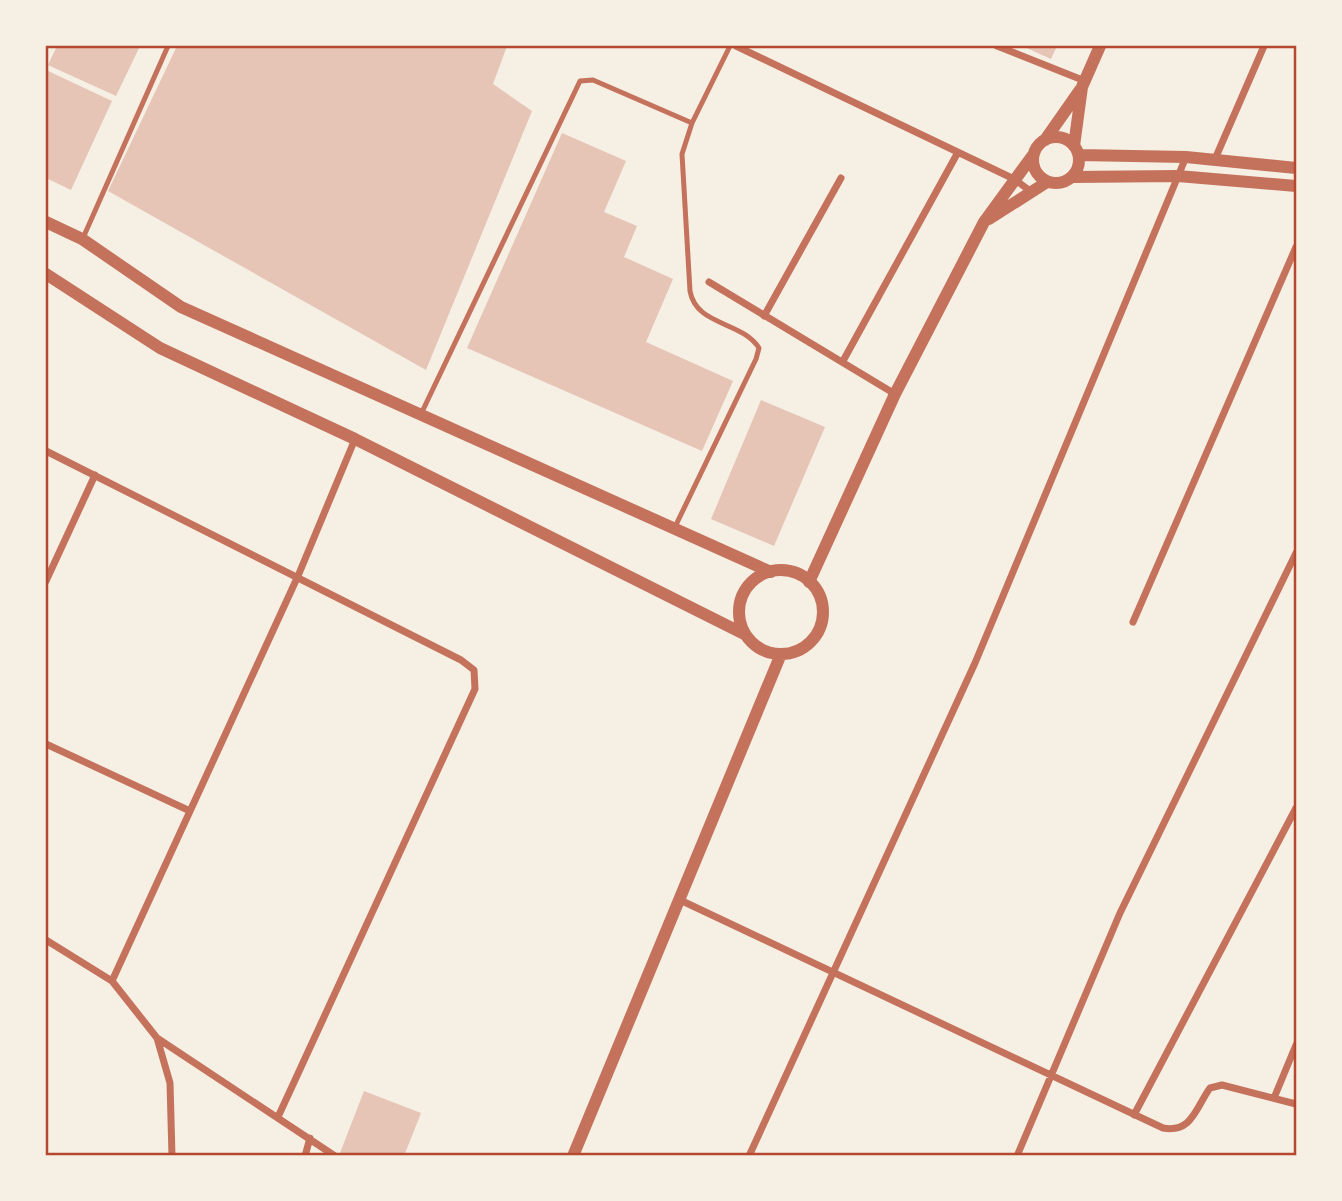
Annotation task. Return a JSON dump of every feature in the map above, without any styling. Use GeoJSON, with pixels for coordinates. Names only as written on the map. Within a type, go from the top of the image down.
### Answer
{"type":"FeatureCollection","features":[{"type":"Feature","properties":{"kind":"street"},"geometry":{"type":"LineString","coordinates":[[736,46],[1014,179],[1034,193]]}},
{"type":"Feature","properties":{"kind":"street"},"geometry":{"type":"LineString","coordinates":[[997,46],[1084,84]]}},
{"type":"Feature","properties":{"kind":"street"},"geometry":{"type":"LineString","coordinates":[[810,582],[895,394],[984,222],[1084,84],[1100,46]]}},
{"type":"Feature","properties":{"kind":"street"},"geometry":{"type":"LineString","coordinates":[[1216,159],[1264,46]]}},
{"type":"Feature","properties":{"kind":"street"},"geometry":{"type":"LineString","coordinates":[[1072,177],[1078,167],[1076,150],[1084,84]]}},
{"type":"Feature","properties":{"kind":"street"},"geometry":{"type":"LineString","coordinates":[[1045,140],[1065,139],[1076,150],[1216,159],[1297,168]]}},
{"type":"Feature","properties":{"kind":"street"},"geometry":{"type":"LineString","coordinates":[[843,362],[957,154]]}},
{"type":"Feature","properties":{"kind":"street"},"geometry":{"type":"LineString","coordinates":[[1033,155],[1037,174],[1047,182],[1060,183],[1072,177],[1178,176],[1297,186]]}},
{"type":"Feature","properties":{"kind":"street"},"geometry":{"type":"LineString","coordinates":[[749,1156],[975,663],[1186,157]]}},
{"type":"Feature","properties":{"kind":"street"},"geometry":{"type":"LineString","coordinates":[[764,316],[841,178]]}},
{"type":"Feature","properties":{"kind":"street"},"geometry":{"type":"LineString","coordinates":[[984,222],[1034,193],[1047,182]]}},
{"type":"Feature","properties":{"kind":"street"},"geometry":{"type":"LineString","coordinates":[[46,222],[82,239],[181,307],[771,572],[797,574],[810,582],[822,607],[819,628],[807,645],[795,652],[780,654],[755,645],[746,635],[355,439],[160,348],[46,274]]}},
{"type":"Feature","properties":{"kind":"street"},"geometry":{"type":"LineString","coordinates":[[1133,622],[1297,247]]}},
{"type":"Feature","properties":{"kind":"street"},"geometry":{"type":"LineString","coordinates":[[709,282],[895,394]]}},
{"type":"Feature","properties":{"kind":"street"},"geometry":{"type":"LineString","coordinates":[[112,981],[298,576],[355,439]]}},
{"type":"Feature","properties":{"kind":"street"},"geometry":{"type":"LineString","coordinates":[[46,451],[298,576],[461,660],[474,670],[475,689],[278,1117]]}},
{"type":"Feature","properties":{"kind":"street"},"geometry":{"type":"LineString","coordinates":[[46,581],[95,475]]}},
{"type":"Feature","properties":{"kind":"street"},"geometry":{"type":"LineString","coordinates":[[1017,1156],[1120,913],[1297,553]]}},
{"type":"Feature","properties":{"kind":"street"},"geometry":{"type":"LineString","coordinates":[[746,635],[738,610],[741,597],[748,585],[771,572]]}},
{"type":"Feature","properties":{"kind":"street"},"geometry":{"type":"LineString","coordinates":[[573,1156],[780,654]]}},
{"type":"Feature","properties":{"kind":"street"},"geometry":{"type":"LineString","coordinates":[[46,744],[190,811]]}},
{"type":"Feature","properties":{"kind":"street"},"geometry":{"type":"LineString","coordinates":[[1134,1115],[1297,808]]}},
{"type":"Feature","properties":{"kind":"street"},"geometry":{"type":"LineString","coordinates":[[680,900],[1134,1115],[1176,1130],[1186,1127],[1210,1088],[1222,1085],[1297,1104]]}},
{"type":"Feature","properties":{"kind":"street"},"geometry":{"type":"LineString","coordinates":[[46,940],[112,981],[157,1038],[335,1156]]}},
{"type":"Feature","properties":{"kind":"street"},"geometry":{"type":"LineString","coordinates":[[157,1038],[170,1083],[172,1156]]}},
{"type":"Feature","properties":{"kind":"street"},"geometry":{"type":"LineString","coordinates":[[1274,1098],[1297,1045]]}},
{"type":"Feature","properties":{"kind":"street"},"geometry":{"type":"LineString","coordinates":[[305,1156],[310,1138]]}},
{"type":"Feature","properties":{"kind":"lane"},"geometry":{"type":"LineString","coordinates":[[82,239],[168,46]]}},
{"type":"Feature","properties":{"kind":"lane"},"geometry":{"type":"LineString","coordinates":[[674,529],[759,348],[752,338],[714,319],[692,304],[682,154],[692,123],[730,46]]}},
{"type":"Feature","properties":{"kind":"lane"},"geometry":{"type":"LineString","coordinates":[[421,414],[580,81],[593,80],[692,123]]}},
{"type":"Feature","properties":{"kind":"building"},"geometry":{"type":"Polygon","coordinates":[[[57,46],[140,46],[116,96],[48,65],[57,46]]]}},
{"type":"Feature","properties":{"kind":"building"},"geometry":{"type":"Polygon","coordinates":[[[177,46],[507,46],[493,84],[532,111],[426,370],[108,191],[177,46]]]}},
{"type":"Feature","properties":{"kind":"building"},"geometry":{"type":"Polygon","coordinates":[[[1022,46],[1057,46],[1051,59],[1022,46]]]}},
{"type":"Feature","properties":{"kind":"building"},"geometry":{"type":"Polygon","coordinates":[[[46,70],[112,101],[71,190],[46,178],[46,70]]]}},
{"type":"Feature","properties":{"kind":"building"},"geometry":{"type":"Polygon","coordinates":[[[562,133],[626,161],[604,212],[637,226],[624,257],[673,279],[646,342],[733,381],[702,451],[467,348],[562,133]]]}},
{"type":"Feature","properties":{"kind":"building"},"geometry":{"type":"Polygon","coordinates":[[[761,400],[825,427],[774,546],[711,519],[761,400]]]}},
{"type":"Feature","properties":{"kind":"building"},"geometry":{"type":"Polygon","coordinates":[[[364,1091],[421,1113],[404,1156],[340,1153],[364,1091]]]}}]}
